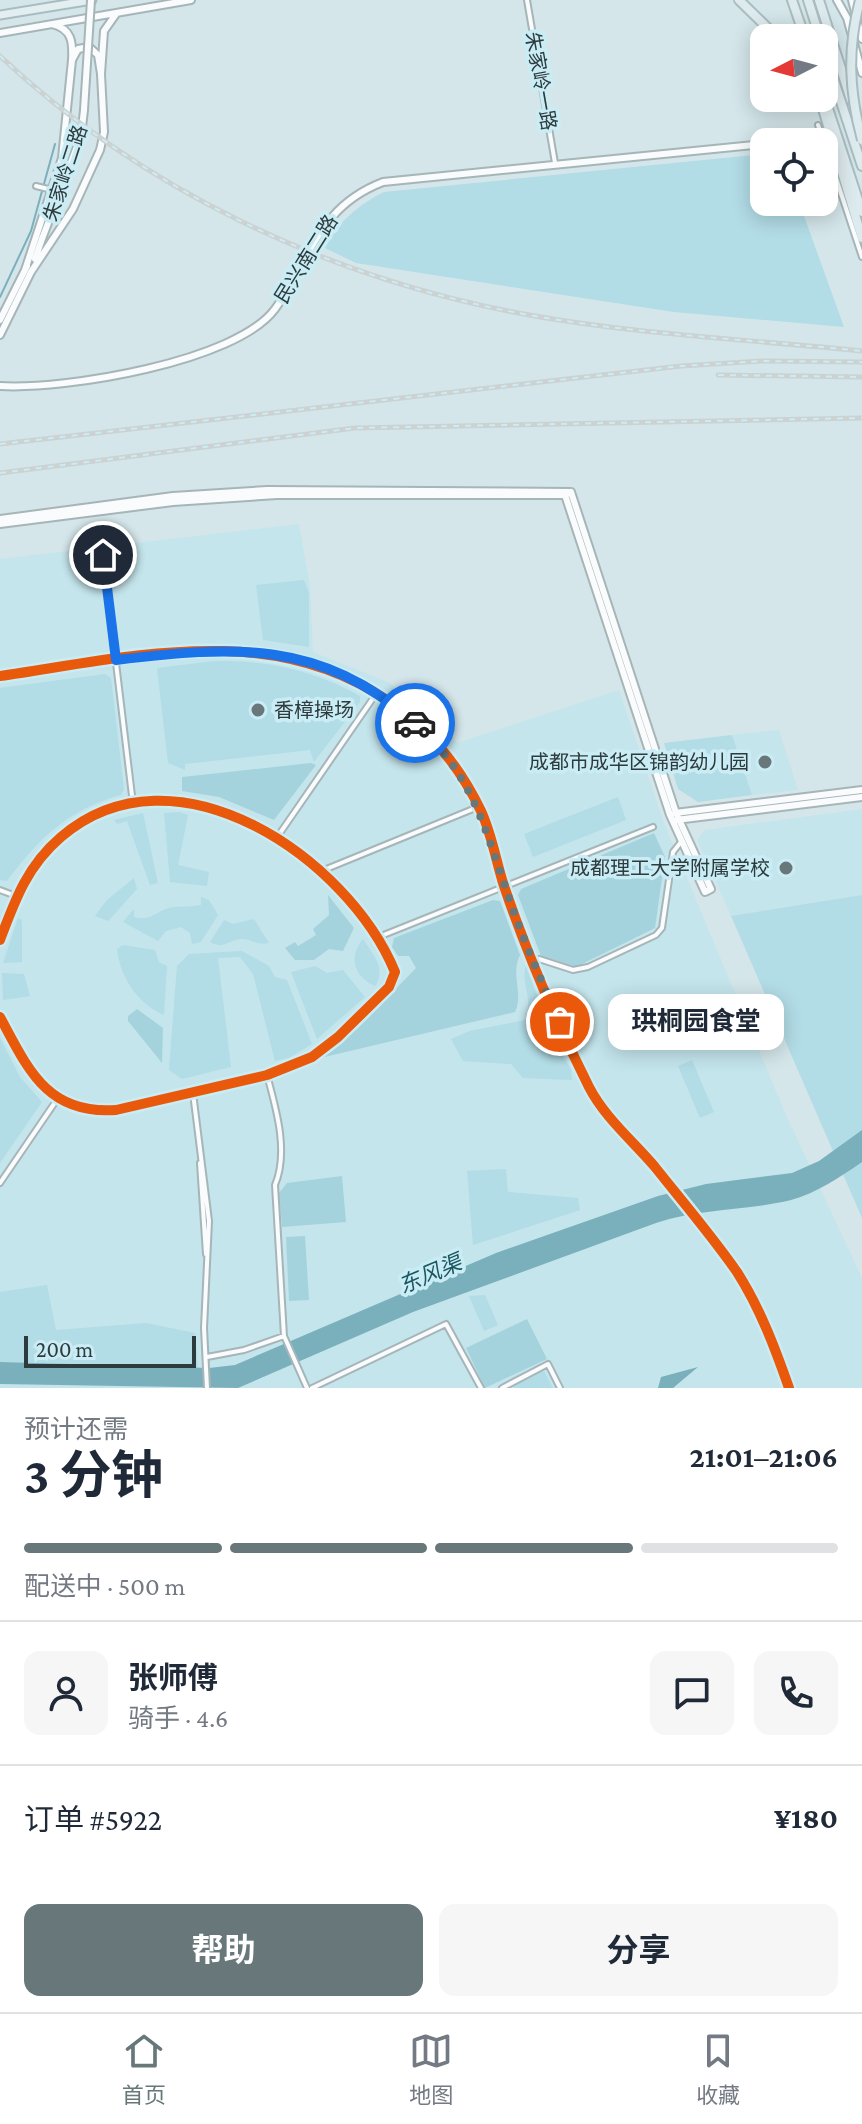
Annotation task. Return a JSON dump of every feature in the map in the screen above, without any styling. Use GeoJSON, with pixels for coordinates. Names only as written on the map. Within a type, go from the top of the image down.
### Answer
{"type":"FeatureCollection","features":[{"type":"Feature","properties":{"kind":"highway"},"geometry":{"type":"LineString","coordinates":[[0,15],[91,0]]}},
{"type":"Feature","properties":{"kind":"highway"},"geometry":{"type":"LineString","coordinates":[[739,0],[764,24]]}},
{"type":"Feature","properties":{"kind":"highway"},"geometry":{"type":"LineString","coordinates":[[790,0],[798,24]]}},
{"type":"Feature","properties":{"kind":"highway"},"geometry":{"type":"LineString","coordinates":[[808,0],[816,24]]}},
{"type":"Feature","properties":{"kind":"highway"},"geometry":{"type":"LineString","coordinates":[[819,0],[862,140]]}},
{"type":"Feature","properties":{"kind":"highway"},"geometry":{"type":"LineString","coordinates":[[852,100],[850,49],[860,0]]}},
{"type":"Feature","properties":{"kind":"highway"},"geometry":{"type":"LineString","coordinates":[[838,93],[862,166]]}},
{"type":"Feature","properties":{"kind":"highway"},"geometry":{"type":"LineString","coordinates":[[824,112],[862,238]]}},
{"type":"Feature","properties":{"kind":"highway"},"geometry":{"type":"LineString","coordinates":[[825,112],[862,212]]}},
{"type":"Feature","properties":{"kind":"street","name":"朱家岭二路"},"geometry":{"type":"LineString","coordinates":[[28,271],[81,136],[91,0]]}},
{"type":"Feature","properties":{"kind":"street"},"geometry":{"type":"LineString","coordinates":[[0,33],[191,0]]}},
{"type":"Feature","properties":{"kind":"street","name":"朱家岭一路"},"geometry":{"type":"LineString","coordinates":[[527,0],[555,163]]}},
{"type":"Feature","properties":{"kind":"street"},"geometry":{"type":"LineString","coordinates":[[837,0],[847,18],[862,73]]}},
{"type":"Feature","properties":{"kind":"street"},"geometry":{"type":"LineString","coordinates":[[852,0],[862,39]]}},
{"type":"Feature","properties":{"kind":"street"},"geometry":{"type":"LineString","coordinates":[[101,74],[104,31],[112,17],[120,11]]}},
{"type":"Feature","properties":{"kind":"street"},"geometry":{"type":"LineString","coordinates":[[0,335],[28,271],[48,189],[62,158],[72,60],[68,33],[49,23]]}},
{"type":"Feature","properties":{"kind":"street"},"geometry":{"type":"LineString","coordinates":[[0,320],[28,271],[73,209],[100,150],[104,132],[98,55],[89,47],[78,49],[72,60]]}},
{"type":"Feature","properties":{"kind":"street","name":"民兴南二路"},"geometry":{"type":"LineString","coordinates":[[0,386],[60,386],[110,378],[234,342],[258,328],[274,309],[340,206],[356,193],[383,182],[750,145]]}},
{"type":"Feature","properties":{"kind":"street"},"geometry":{"type":"LineString","coordinates":[[838,184],[862,257]]}},
{"type":"Feature","properties":{"kind":"street"},"geometry":{"type":"LineString","coordinates":[[37,186],[48,189]]}},
{"type":"Feature","properties":{"kind":"street"},"geometry":{"type":"LineString","coordinates":[[0,521],[173,502],[277,495],[567,492],[682,841],[705,892],[711,889],[675,817]]}},
{"type":"Feature","properties":{"kind":"street"},"geometry":{"type":"LineString","coordinates":[[103,555],[133,804]]}},
{"type":"Feature","properties":{"kind":"street"},"geometry":{"type":"LineString","coordinates":[[0,676],[215,649],[262,651],[319,665],[377,693],[420,726],[454,763],[478,807],[505,888],[544,987],[590,1090],[738,1273],[771,1338],[789,1388]]}},
{"type":"Feature","properties":{"kind":"street"},"geometry":{"type":"LineString","coordinates":[[278,836],[377,693]]}},
{"type":"Feature","properties":{"kind":"street"},"geometry":{"type":"LineString","coordinates":[[675,817],[862,790]]}},
{"type":"Feature","properties":{"kind":"street"},"geometry":{"type":"LineString","coordinates":[[675,817],[862,797]]}},
{"type":"Feature","properties":{"kind":"street"},"geometry":{"type":"LineString","coordinates":[[0,940],[16,896],[32,869],[61,837],[99,813],[133,804],[169,802],[210,809],[278,836],[319,872],[376,938],[395,972],[389,987],[338,1037],[312,1057],[267,1075],[97,1112],[58,1098],[41,1086],[30,1073],[0,1017]]}},
{"type":"Feature","properties":{"kind":"street"},"geometry":{"type":"LineString","coordinates":[[319,872],[478,807]]}},
{"type":"Feature","properties":{"kind":"street"},"geometry":{"type":"LineString","coordinates":[[376,938],[653,827]]}},
{"type":"Feature","properties":{"kind":"street"},"geometry":{"type":"LineString","coordinates":[[539,959],[573,970],[588,967],[656,935],[662,928],[673,852],[682,841]]}},
{"type":"Feature","properties":{"kind":"street"},"geometry":{"type":"LineString","coordinates":[[0,890],[16,896]]}},
{"type":"Feature","properties":{"kind":"street"},"geometry":{"type":"LineString","coordinates":[[0,913],[8,916]]}},
{"type":"Feature","properties":{"kind":"street"},"geometry":{"type":"LineString","coordinates":[[267,1075],[275,1102],[282,1168],[275,1185],[284,1338],[295,1366],[309,1388],[446,1324],[481,1388]]}},
{"type":"Feature","properties":{"kind":"street"},"geometry":{"type":"LineString","coordinates":[[193,1093],[207,1186],[208,1260],[204,1328],[207,1388]]}},
{"type":"Feature","properties":{"kind":"street"},"geometry":{"type":"LineString","coordinates":[[0,1183],[58,1098]]}},
{"type":"Feature","properties":{"kind":"street"},"geometry":{"type":"LineString","coordinates":[[207,1357],[284,1338]]}},
{"type":"Feature","properties":{"kind":"street"},"geometry":{"type":"LineString","coordinates":[[502,1388],[548,1364],[560,1388]]}},
{"type":"Feature","properties":{"kind":"shaded area"},"geometry":{"type":"Polygon","coordinates":[[[750,155],[750,216],[804,216],[844,327],[674,312],[356,263],[323,247],[349,215],[384,192],[750,155]]]}},
{"type":"Feature","properties":{"kind":"shaded area"},"geometry":{"type":"Polygon","coordinates":[[[299,524],[310,586],[313,652],[388,682],[429,712],[457,743],[619,690],[664,823],[786,1115],[862,1278],[862,1388],[0,1388],[0,559],[299,524]]]}},
{"type":"Feature","properties":{"kind":"shaded area"},"geometry":{"type":"Polygon","coordinates":[[[304,580],[309,593],[309,647],[263,640],[256,585],[304,580]]]}},
{"type":"Feature","properties":{"kind":"shaded area","name":"香樟操场"},"geometry":{"type":"Polygon","coordinates":[[[215,661],[253,662],[308,673],[360,696],[360,702],[314,762],[310,750],[185,764],[185,770],[168,763],[157,668],[215,661]]]}},
{"type":"Feature","properties":{"kind":"shaded area"},"geometry":{"type":"Polygon","coordinates":[[[105,674],[111,678],[124,789],[121,795],[70,817],[43,839],[7,881],[0,880],[0,688],[105,674]]]}},
{"type":"Feature","properties":{"kind":"shaded area","name":"成都市成华区锦韵幼儿园"},"geometry":{"type":"Polygon","coordinates":[[[779,730],[798,790],[752,795],[732,735],[779,730]]]}},
{"type":"Feature","properties":{"kind":"shaded area"},"geometry":{"type":"Polygon","coordinates":[[[732,735],[752,795],[698,802],[678,789],[664,743],[732,735]]]}},
{"type":"Feature","properties":{"kind":"shaded area"},"geometry":{"type":"Polygon","coordinates":[[[311,763],[316,765],[274,820],[219,797],[182,791],[182,777],[311,763]]]}},
{"type":"Feature","properties":{"kind":"shaded area"},"geometry":{"type":"Polygon","coordinates":[[[618,797],[626,820],[533,857],[524,834],[618,797]]]}},
{"type":"Feature","properties":{"kind":"shaded area","name":"成都理工大学附属学校"},"geometry":{"type":"Polygon","coordinates":[[[862,809],[862,895],[731,916],[697,840],[705,830],[862,809]]]}},
{"type":"Feature","properties":{"kind":"shaded area"},"geometry":{"type":"Polygon","coordinates":[[[143,813],[158,883],[150,885],[127,821],[117,824],[114,820],[143,813]]]}},
{"type":"Feature","properties":{"kind":"shaded area"},"geometry":{"type":"Polygon","coordinates":[[[164,813],[188,815],[178,865],[209,872],[207,886],[170,882],[164,813]]]}},
{"type":"Feature","properties":{"kind":"shaded area"},"geometry":{"type":"Polygon","coordinates":[[[654,833],[665,857],[655,928],[576,967],[541,956],[518,895],[521,889],[654,833]]]}},
{"type":"Feature","properties":{"kind":"shaded area"},"geometry":{"type":"Polygon","coordinates":[[[134,878],[137,889],[108,921],[95,916],[107,900],[134,878]]]}},
{"type":"Feature","properties":{"kind":"shaded area"},"geometry":{"type":"Polygon","coordinates":[[[328,895],[354,928],[343,951],[329,949],[314,960],[295,960],[285,948],[295,942],[298,946],[316,935],[313,929],[329,915],[328,895]]]}},
{"type":"Feature","properties":{"kind":"shaded area"},"geometry":{"type":"Polygon","coordinates":[[[862,895],[862,1218],[731,916],[862,895]]]}},
{"type":"Feature","properties":{"kind":"shaded area"},"geometry":{"type":"Polygon","coordinates":[[[201,897],[209,900],[218,915],[201,942],[192,944],[190,933],[181,927],[166,931],[158,941],[123,922],[134,909],[134,917],[148,918],[170,908],[201,905],[201,897]]]}},
{"type":"Feature","properties":{"kind":"shaded area"},"geometry":{"type":"Polygon","coordinates":[[[493,900],[500,901],[520,955],[516,970],[518,998],[515,1012],[316,1059],[357,1029],[416,968],[409,956],[398,956],[392,947],[394,938],[493,900]]]}},
{"type":"Feature","properties":{"kind":"shaded area"},"geometry":{"type":"Polygon","coordinates":[[[18,918],[22,920],[22,962],[3,963],[18,918]]]}},
{"type":"Feature","properties":{"kind":"shaded area"},"geometry":{"type":"Polygon","coordinates":[[[254,919],[269,943],[242,939],[223,945],[210,942],[224,920],[233,924],[254,919]]]}},
{"type":"Feature","properties":{"kind":"shaded area"},"geometry":{"type":"Polygon","coordinates":[[[363,939],[379,967],[375,986],[362,977],[356,966],[356,953],[363,939]]]}},
{"type":"Feature","properties":{"kind":"shaded area"},"geometry":{"type":"Polygon","coordinates":[[[123,945],[155,950],[159,962],[167,966],[164,1015],[138,997],[126,979],[117,949],[123,945]]]}},
{"type":"Feature","properties":{"kind":"shaded area"},"geometry":{"type":"Polygon","coordinates":[[[242,951],[269,966],[275,977],[287,980],[312,1044],[289,1058],[275,1061],[253,974],[240,957],[218,958],[231,1067],[182,1079],[169,1070],[177,966],[189,954],[242,951]]]}},
{"type":"Feature","properties":{"kind":"shaded area"},"geometry":{"type":"Polygon","coordinates":[[[526,965],[554,1043],[571,1069],[572,1080],[523,1078],[511,1064],[463,1061],[451,1039],[470,1031],[525,1020],[528,1004],[526,965]]]}},
{"type":"Feature","properties":{"kind":"shaded area"},"geometry":{"type":"Polygon","coordinates":[[[315,966],[327,973],[343,970],[365,997],[317,1039],[291,972],[315,966]]]}},
{"type":"Feature","properties":{"kind":"shaded area"},"geometry":{"type":"Polygon","coordinates":[[[2,973],[24,974],[30,996],[3,1000],[2,973]]]}},
{"type":"Feature","properties":{"kind":"shaded area"},"geometry":{"type":"Polygon","coordinates":[[[137,1009],[163,1028],[162,1063],[128,1021],[128,1016],[137,1009]]]}},
{"type":"Feature","properties":{"kind":"shaded area"},"geometry":{"type":"Polygon","coordinates":[[[0,1038],[20,1077],[42,1102],[0,1163],[0,1038]]]}},
{"type":"Feature","properties":{"kind":"shaded area"},"geometry":{"type":"Polygon","coordinates":[[[692,1060],[714,1112],[700,1118],[678,1066],[692,1060]]]}},
{"type":"Feature","properties":{"kind":"shaded area"},"geometry":{"type":"Polygon","coordinates":[[[862,1130],[862,1162],[810,1193],[774,1204],[689,1215],[656,1223],[413,1312],[238,1388],[0,1384],[0,1362],[209,1368],[235,1365],[496,1253],[658,1196],[706,1184],[792,1173],[819,1161],[862,1130]]]}},
{"type":"Feature","properties":{"kind":"shaded area"},"geometry":{"type":"Polygon","coordinates":[[[506,1169],[508,1192],[578,1198],[580,1210],[473,1245],[467,1171],[506,1169]]]}},
{"type":"Feature","properties":{"kind":"shaded area"},"geometry":{"type":"Polygon","coordinates":[[[342,1176],[346,1222],[282,1227],[279,1193],[287,1183],[342,1176]]]}},
{"type":"Feature","properties":{"kind":"shaded area"},"geometry":{"type":"Polygon","coordinates":[[[305,1236],[309,1300],[289,1301],[286,1237],[305,1236]]]}},
{"type":"Feature","properties":{"kind":"shaded area"},"geometry":{"type":"Polygon","coordinates":[[[47,1285],[56,1330],[146,1323],[195,1333],[198,1368],[0,1362],[0,1292],[47,1285]]]}},
{"type":"Feature","properties":{"kind":"shaded area"},"geometry":{"type":"Polygon","coordinates":[[[485,1295],[498,1325],[484,1331],[469,1296],[485,1295]]]}},
{"type":"Feature","properties":{"kind":"shaded area"},"geometry":{"type":"Polygon","coordinates":[[[527,1319],[547,1359],[485,1388],[466,1348],[527,1319]]]}},
{"type":"Feature","properties":{"kind":"shaded area"},"geometry":{"type":"Polygon","coordinates":[[[698,1367],[673,1388],[658,1388],[661,1377],[698,1367]]]}},
{"type":"Feature","properties":{"kind":"shaded area"},"geometry":{"type":"Polygon","coordinates":[[[544,1371],[553,1388],[514,1388],[513,1386],[544,1371]]]}},
{"type":"Feature","properties":{"kind":"waterway"},"geometry":{"type":"LineString","coordinates":[[0,297],[31,231],[55,144]]}},
{"type":"Feature","properties":{"kind":"railway"},"geometry":{"type":"LineString","coordinates":[[0,56],[55,104],[113,147],[175,186],[238,220],[305,250],[373,275],[442,296],[556,320],[862,351]]}},
{"type":"Feature","properties":{"kind":"railway"},"geometry":{"type":"LineString","coordinates":[[0,444],[681,366],[762,361],[862,362]]}},
{"type":"Feature","properties":{"kind":"railway"},"geometry":{"type":"LineString","coordinates":[[718,375],[862,377]]}},
{"type":"Feature","properties":{"kind":"railway"},"geometry":{"type":"LineString","coordinates":[[0,473],[355,428],[862,418]]}},
{"type":"Feature","properties":{"kind":"cycle path"},"geometry":{"type":"LineString","coordinates":[[0,676],[149,654],[248,652],[296,660],[343,676],[388,701],[416,723],[453,764],[481,811],[522,937],[589,1087],[603,1109],[655,1167],[737,1272],[760,1314],[789,1388]]}},
{"type":"Feature","properties":{"kind":"cycle path"},"geometry":{"type":"LineString","coordinates":[[0,940],[31,872],[61,837],[106,810],[155,801],[204,807],[253,825],[299,853],[339,889],[372,929],[395,972],[389,987],[338,1037],[312,1057],[267,1075],[116,1110],[92,1110],[56,1096],[31,1071],[0,1017]]}},
{"type":"Feature","properties":{"kind":"way so far"},"geometry":{"type":"LineString","coordinates":[[415,723],[454,763],[481,812],[505,888],[560,1022]]}},
{"type":"Feature","properties":{"kind":"place","name":"香樟操场"},"geometry":{"type":"Point","coordinates":[258,710]}},
{"type":"Feature","properties":{"kind":"place","name":"成都市成华区锦韵幼儿园"},"geometry":{"type":"Point","coordinates":[765,762]}},
{"type":"Feature","properties":{"kind":"place","name":"成都理工大学附属学校"},"geometry":{"type":"Point","coordinates":[786,868]}},
{"type":"Feature","properties":{"kind":"place","name":"珙桐园食堂"},"geometry":{"type":"Point","coordinates":[560,1022]}},
{"type":"Feature","properties":{"kind":"route"},"geometry":{"type":"LineString","coordinates":[[103,555],[116,660],[215,649],[284,655],[348,677],[377,693],[415,723]]}},
{"type":"Feature","properties":{"kind":"water label","name":"东风渠"},"geometry":{"type":"Point","coordinates":[430,1274]}}]}
